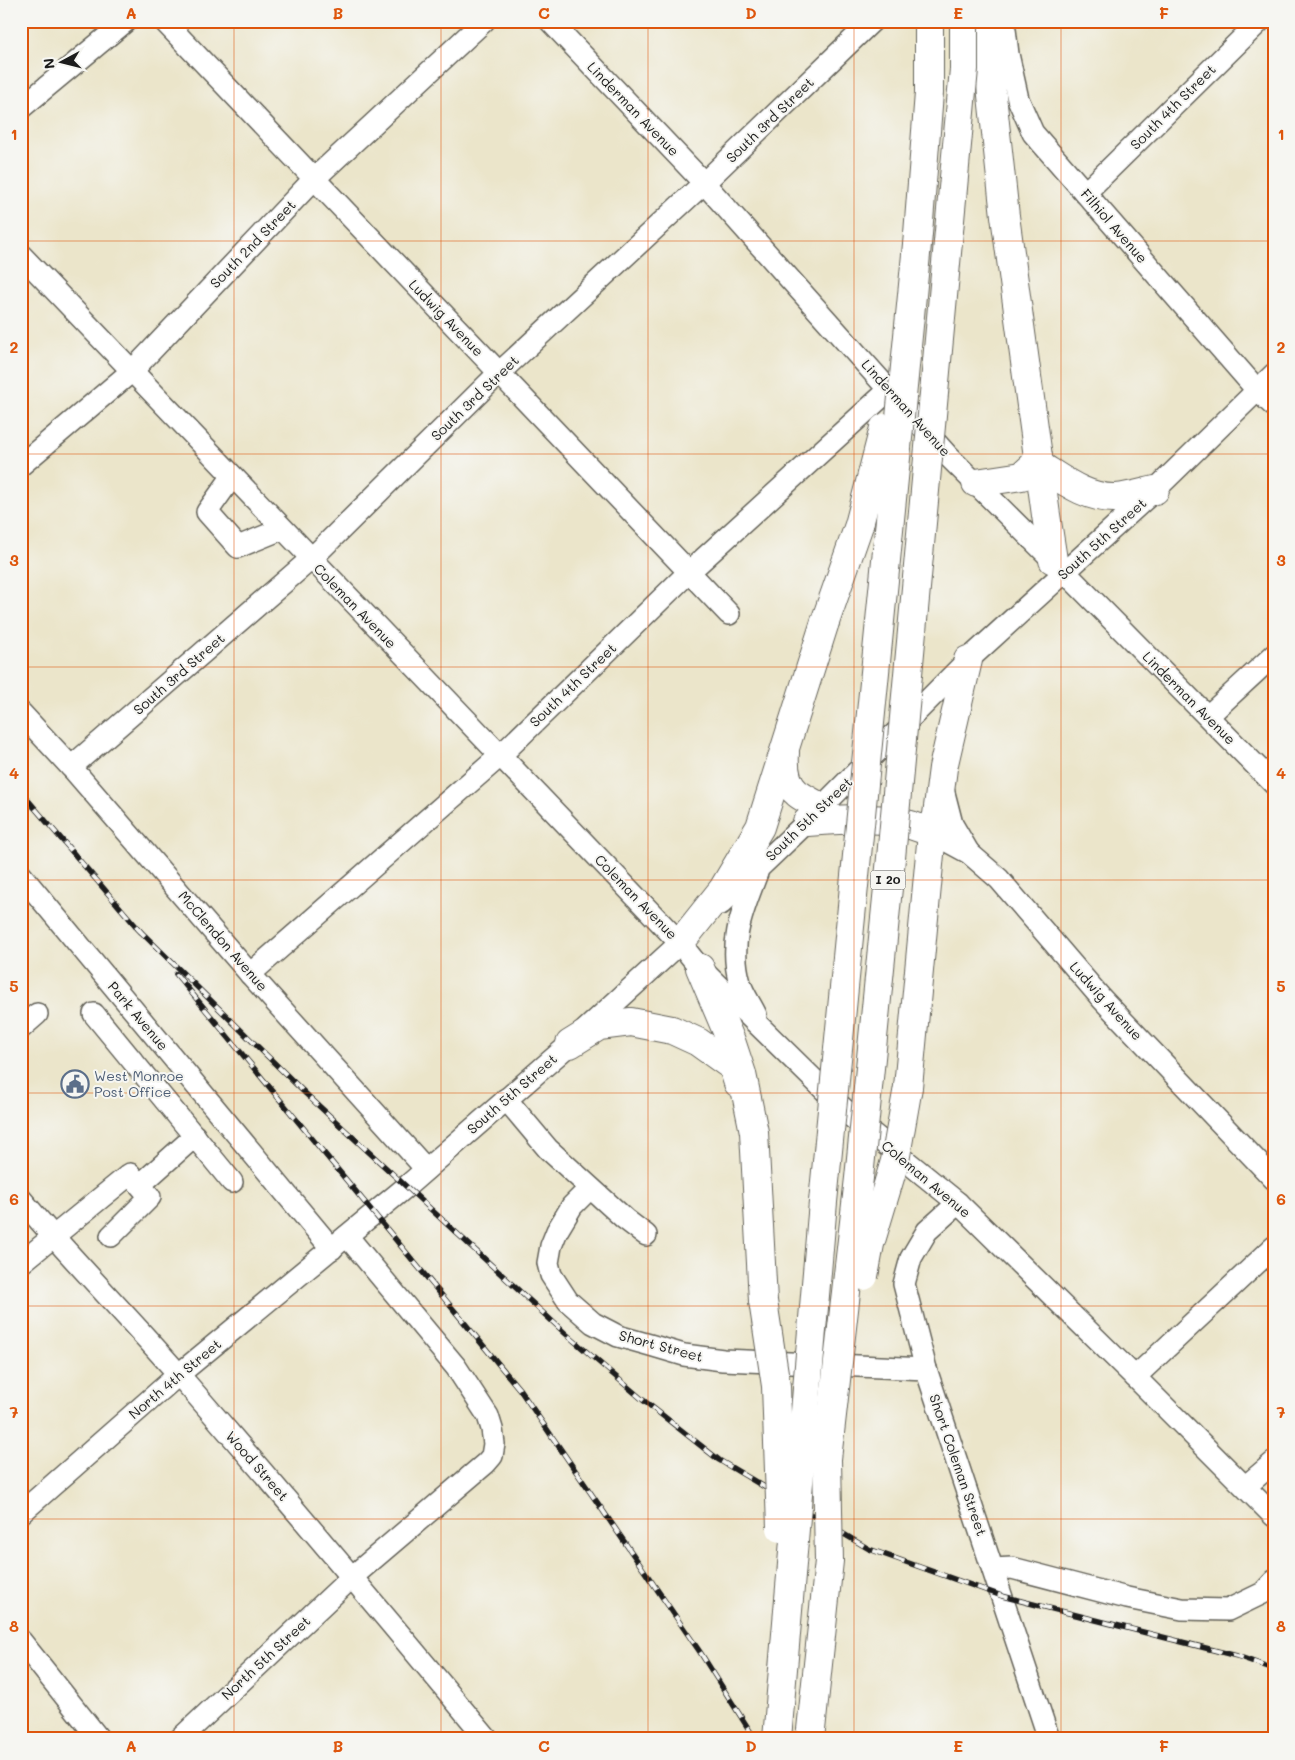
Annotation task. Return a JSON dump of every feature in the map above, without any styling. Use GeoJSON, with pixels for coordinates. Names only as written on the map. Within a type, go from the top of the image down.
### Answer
{"type":"FeatureCollection","features":[{"type":"Feature","properties":{"kind":"highway","name":"I 20"},"geometry":{"type":"LineString","coordinates":[[777,1739],[823,1202],[929,92],[930,21]]}},
{"type":"Feature","properties":{"kind":"highway","name":"I 20"},"geometry":{"type":"LineString","coordinates":[[810,1739],[829,1561],[827,1459],[859,1178],[892,848],[964,69],[964,21]]}},
{"type":"Feature","properties":{"kind":"highway"},"geometry":{"type":"LineString","coordinates":[[984,21],[1005,216],[1039,461],[1059,566]]}},
{"type":"Feature","properties":{"kind":"highway"},"geometry":{"type":"LineString","coordinates":[[680,944],[723,889],[760,827],[825,622],[859,525],[884,430],[911,294]]}},
{"type":"Feature","properties":{"kind":"highway"},"geometry":{"type":"LineString","coordinates":[[976,483],[1022,476],[1039,461]]}},
{"type":"Feature","properties":{"kind":"highway"},"geometry":{"type":"LineString","coordinates":[[1039,461],[1069,484],[1091,495],[1116,498],[1155,490]]}},
{"type":"Feature","properties":{"kind":"highway"},"geometry":{"type":"LineString","coordinates":[[827,1459],[870,1244],[895,1161],[908,1087],[932,833],[937,815],[943,768],[968,660]]}},
{"type":"Feature","properties":{"kind":"highway"},"geometry":{"type":"LineString","coordinates":[[785,752],[784,764],[789,783],[814,815],[831,820],[893,821],[910,824],[932,833]]}},
{"type":"Feature","properties":{"kind":"highway"},"geometry":{"type":"LineString","coordinates":[[700,968],[731,1041],[742,1074],[754,1132],[763,1301],[776,1386],[785,1650]]}},
{"type":"Feature","properties":{"kind":"highway"},"geometry":{"type":"LineString","coordinates":[[570,1044],[599,1026],[631,1022],[672,1030],[698,1042],[733,1067],[754,1132]]}},
{"type":"Feature","properties":{"kind":"street"},"geometry":{"type":"LineString","coordinates":[[21,108],[126,21]]}},
{"type":"Feature","properties":{"kind":"street","name":"Ludwig Avenue"},"geometry":{"type":"LineString","coordinates":[[164,21],[729,614]]}},
{"type":"Feature","properties":{"kind":"street","name":"South 2nd Street"},"geometry":{"type":"LineString","coordinates":[[21,465],[132,371],[314,179],[484,21]]}},
{"type":"Feature","properties":{"kind":"street","name":"Linderman Avenue"},"geometry":{"type":"LineString","coordinates":[[550,21],[704,183],[948,456],[1274,784]]}},
{"type":"Feature","properties":{"kind":"street","name":"South 3rd Street"},"geometry":{"type":"LineString","coordinates":[[71,767],[311,559],[499,373],[704,183],[872,21]]}},
{"type":"Feature","properties":{"kind":"street","name":"Filhiol Avenue"},"geometry":{"type":"LineString","coordinates":[[1004,21],[1008,54],[1018,99],[1033,133],[1257,390],[1274,406]]}},
{"type":"Feature","properties":{"kind":"street","name":"South 4th Street"},"geometry":{"type":"LineString","coordinates":[[1085,193],[1260,21]]}},
{"type":"Feature","properties":{"kind":"street","name":"Coleman Avenue"},"geometry":{"type":"LineString","coordinates":[[21,255],[680,944],[700,968],[852,1117],[958,1203],[1246,1486],[1274,1516]]}},
{"type":"Feature","properties":{"kind":"street","name":"South 5th Street"},"geometry":{"type":"LineString","coordinates":[[340,1242],[570,1044],[680,944],[814,815],[1059,566],[1155,490],[1274,374]]}},
{"type":"Feature","properties":{"kind":"street","name":"South 4th Street"},"geometry":{"type":"LineString","coordinates":[[250,974],[500,756],[689,572],[889,390]]}},
{"type":"Feature","properties":{"kind":"street"},"geometry":{"type":"LineString","coordinates":[[232,477],[207,512],[238,547],[282,529]]}},
{"type":"Feature","properties":{"kind":"street"},"geometry":{"type":"LineString","coordinates":[[1208,716],[1274,655]]}},
{"type":"Feature","properties":{"kind":"street","name":"McClendon Avenue"},"geometry":{"type":"LineString","coordinates":[[21,713],[71,767],[250,974],[426,1169]]}},
{"type":"Feature","properties":{"kind":"street"},"geometry":{"type":"LineString","coordinates":[[941,783],[952,824],[969,853]]}},
{"type":"Feature","properties":{"kind":"street","name":"Ludwig Avenue"},"geometry":{"type":"LineString","coordinates":[[932,833],[969,853],[999,879],[1102,999],[1274,1179]]}},
{"type":"Feature","properties":{"kind":"street"},"geometry":{"type":"LineString","coordinates":[[760,867],[739,920],[735,943],[740,984],[764,1030]]}},
{"type":"Feature","properties":{"kind":"street","name":"Park Avenue"},"geometry":{"type":"LineString","coordinates":[[21,875],[340,1242],[456,1367],[488,1416],[494,1444],[492,1456],[352,1577]]}},
{"type":"Feature","properties":{"kind":"street"},"geometry":{"type":"LineString","coordinates":[[94,1014],[232,1182]]}},
{"type":"Feature","properties":{"kind":"street"},"geometry":{"type":"LineString","coordinates":[[506,1099],[548,1149],[625,1219],[646,1235]]}},
{"type":"Feature","properties":{"kind":"street"},"geometry":{"type":"LineString","coordinates":[[140,1185],[195,1136]]}},
{"type":"Feature","properties":{"kind":"street"},"geometry":{"type":"LineString","coordinates":[[21,1263],[130,1174],[150,1197],[111,1236]]}},
{"type":"Feature","properties":{"kind":"street","name":"Short Street"},"geometry":{"type":"LineString","coordinates":[[590,1188],[572,1206],[557,1231],[551,1246],[548,1263],[551,1275],[568,1301],[593,1323],[618,1336],[684,1355],[713,1359],[926,1369]]}},
{"type":"Feature","properties":{"kind":"street","name":"Wood Street"},"geometry":{"type":"LineString","coordinates":[[21,1199],[53,1237],[178,1374],[352,1577],[487,1739]]}},
{"type":"Feature","properties":{"kind":"street","name":"Short Coleman Street"},"geometry":{"type":"LineString","coordinates":[[958,1203],[927,1231],[912,1258],[904,1284],[926,1369],[1049,1739]]}},
{"type":"Feature","properties":{"kind":"street","name":"North 4th Street"},"geometry":{"type":"LineString","coordinates":[[21,1513],[178,1374],[340,1242]]}},
{"type":"Feature","properties":{"kind":"street"},"geometry":{"type":"LineString","coordinates":[[1135,1377],[1274,1247]]}},
{"type":"Feature","properties":{"kind":"street"},"geometry":{"type":"LineString","coordinates":[[1246,1486],[1274,1462]]}},
{"type":"Feature","properties":{"kind":"street"},"geometry":{"type":"LineString","coordinates":[[993,1569],[1012,1568],[1127,1598],[1182,1609],[1228,1610],[1263,1593],[1274,1581]]}},
{"type":"Feature","properties":{"kind":"street","name":"North 5th Street"},"geometry":{"type":"LineString","coordinates":[[180,1739],[352,1577]]}},
{"type":"Feature","properties":{"kind":"street"},"geometry":{"type":"LineString","coordinates":[[21,1641],[99,1739]]}},
{"type":"Feature","properties":{"kind":"railway"},"geometry":{"type":"LineString","coordinates":[[21,792],[141,932]]}},
{"type":"Feature","properties":{"kind":"railway"},"geometry":{"type":"LineString","coordinates":[[137,928],[306,1094],[566,1334],[643,1400],[719,1460],[869,1549],[1002,1596],[1237,1656],[1274,1669]]}},
{"type":"Feature","properties":{"kind":"railway"},"geometry":{"type":"LineString","coordinates":[[176,974],[520,1390],[700,1652],[755,1739]]}},
{"type":"Feature","properties":{"kind":"place","name":"West Monroe Post Office"},"geometry":{"type":"Point","coordinates":[75,1084]}}]}
